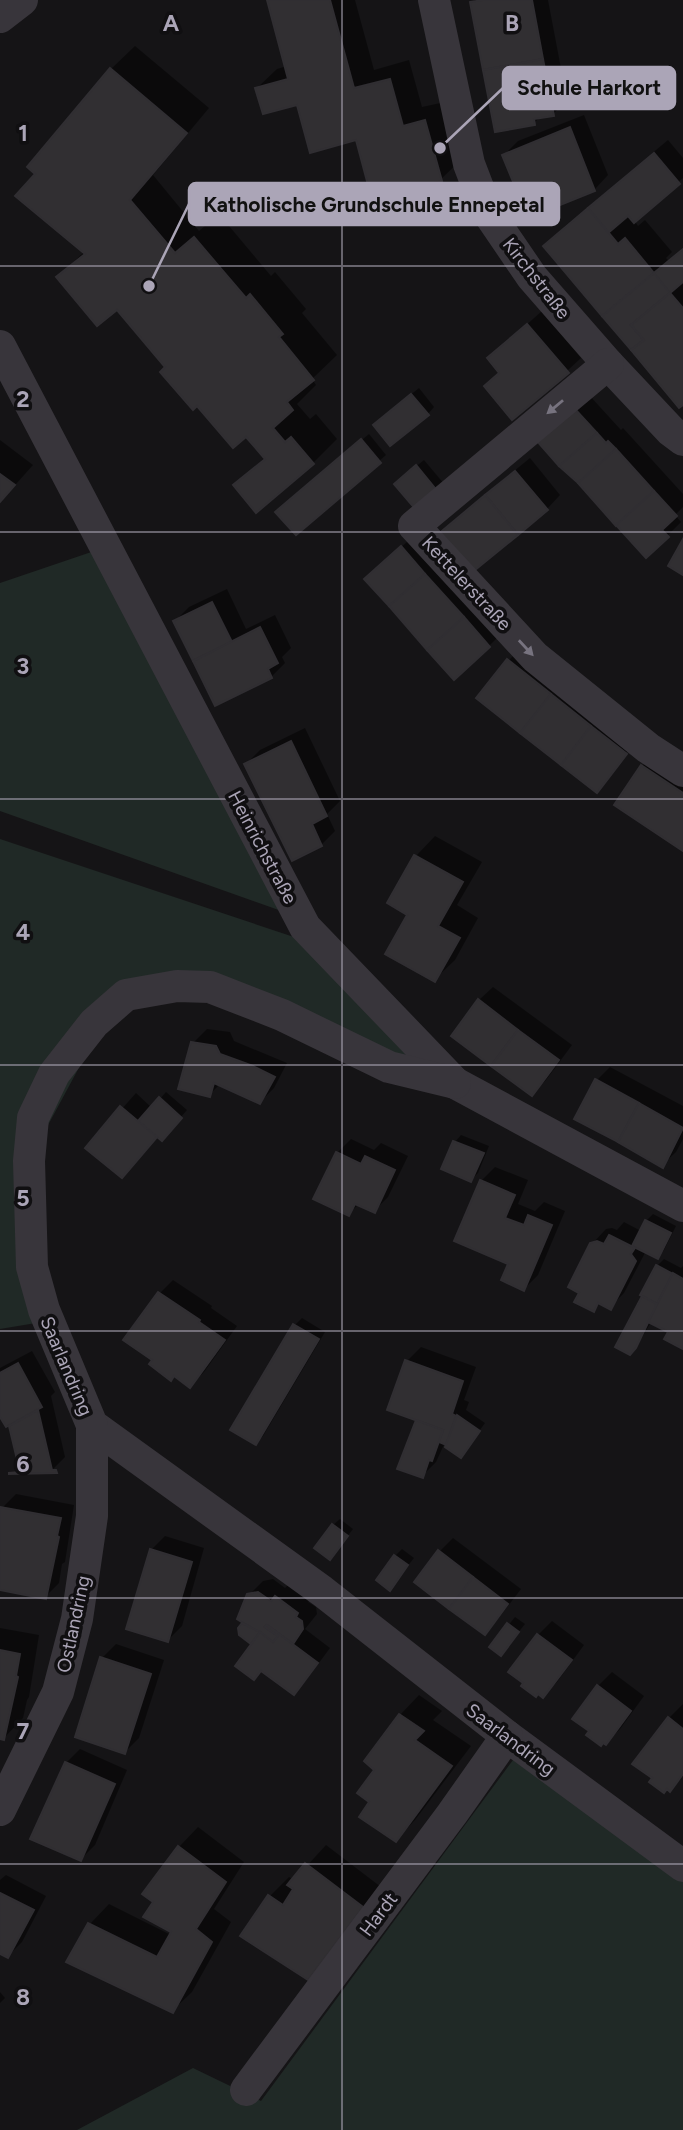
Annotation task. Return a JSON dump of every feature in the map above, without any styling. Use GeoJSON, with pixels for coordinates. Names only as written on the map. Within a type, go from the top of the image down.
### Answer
{"type":"FeatureCollection","features":[{"type":"Feature","properties":{"kind":"street"},"geometry":{"type":"LineString","coordinates":[[0,17],[22,0]]}},
{"type":"Feature","properties":{"kind":"street","name":"Kirchstraße"},"geometry":{"type":"LineString","coordinates":[[434,0],[469,164],[487,211],[532,277],[608,364],[683,440]]}},
{"type":"Feature","properties":{"kind":"street","name":"Heinrichstraße"},"geometry":{"type":"LineString","coordinates":[[0,346],[305,927],[455,1083],[683,1206]]}},
{"type":"Feature","properties":{"kind":"street","name":"Kettelerstraße"},"geometry":{"type":"LineString","coordinates":[[608,364],[414,526],[535,657],[648,748],[683,771]]}},
{"type":"Feature","properties":{"kind":"street","name":"Saarlandring"},"geometry":{"type":"LineString","coordinates":[[455,1083],[389,1068],[282,1015],[210,987],[177,986],[126,995],[94,1023],[54,1074],[33,1118],[29,1161],[32,1267],[52,1332],[92,1424],[323,1591],[506,1737],[683,1866]]}},
{"type":"Feature","properties":{"kind":"street","name":"Ostlandring"},"geometry":{"type":"LineString","coordinates":[[0,1810],[58,1692],[77,1619],[92,1516],[92,1424]]}},
{"type":"Feature","properties":{"kind":"street","name":"Hardt"},"geometry":{"type":"LineString","coordinates":[[246,2090],[444,1825],[506,1737]]}},
{"type":"Feature","properties":{"kind":"shaded area"},"geometry":{"type":"Polygon","coordinates":[[[109,546],[304,919],[0,811],[0,583],[109,546]]]}},
{"type":"Feature","properties":{"kind":"shaded area"},"geometry":{"type":"Polygon","coordinates":[[[0,839],[330,949],[418,1043],[399,1080],[212,998],[135,1001],[89,1049],[47,1127],[33,1213],[48,1321],[0,1329],[0,839]]]}},
{"type":"Feature","properties":{"kind":"shaded area"},"geometry":{"type":"Polygon","coordinates":[[[513,1760],[683,1882],[683,2130],[77,2130],[193,2068],[261,2101],[513,1760]]]}},
{"type":"Feature","properties":{"kind":"building"},"geometry":{"type":"Polygon","coordinates":[[[267,0],[330,0],[354,88],[390,79],[403,126],[425,120],[442,181],[372,200],[356,140],[310,153],[297,105],[263,114],[255,88],[288,79],[267,0]]]}},
{"type":"Feature","properties":{"kind":"building"},"geometry":{"type":"Polygon","coordinates":[[[532,0],[543,59],[483,70],[470,2],[532,0]]]}},
{"type":"Feature","properties":{"kind":"building"},"geometry":{"type":"Polygon","coordinates":[[[543,59],[554,116],[534,119],[535,125],[495,132],[483,70],[543,59]]]}},
{"type":"Feature","properties":{"kind":"building"},"geometry":{"type":"Polygon","coordinates":[[[110,68],[187,133],[130,200],[175,253],[194,237],[246,298],[250,294],[283,334],[279,337],[314,380],[287,402],[293,410],[273,428],[285,442],[291,437],[314,464],[256,513],[233,485],[265,459],[246,437],[233,448],[197,406],[193,410],[160,372],[165,367],[117,310],[97,326],[56,277],[85,254],[15,196],[35,174],[27,167],[110,68]]]}},
{"type":"Feature","properties":{"kind":"building"},"geometry":{"type":"Polygon","coordinates":[[[570,127],[595,191],[528,218],[502,155],[570,127]]]}},
{"type":"Feature","properties":{"kind":"building"},"geometry":{"type":"Polygon","coordinates":[[[654,153],[680,184],[634,223],[628,216],[608,233],[588,208],[654,153]]]}},
{"type":"Feature","properties":{"kind":"building"},"geometry":{"type":"Polygon","coordinates":[[[588,208],[618,244],[625,238],[654,273],[602,316],[543,246],[588,208]]]}},
{"type":"Feature","properties":{"kind":"building"},"geometry":{"type":"Polygon","coordinates":[[[683,249],[683,282],[670,293],[654,273],[683,249]]]}},
{"type":"Feature","properties":{"kind":"building"},"geometry":{"type":"Polygon","coordinates":[[[654,273],[670,293],[631,325],[644,340],[631,350],[602,316],[654,273]]]}},
{"type":"Feature","properties":{"kind":"building"},"geometry":{"type":"Polygon","coordinates":[[[670,293],[683,308],[683,405],[679,408],[631,350],[644,340],[631,325],[670,293]]]}},
{"type":"Feature","properties":{"kind":"building"},"geometry":{"type":"Polygon","coordinates":[[[527,324],[569,373],[512,420],[484,386],[499,373],[487,358],[527,324]]]}},
{"type":"Feature","properties":{"kind":"building"},"geometry":{"type":"Polygon","coordinates":[[[411,394],[429,415],[390,446],[373,425],[411,394]]]}},
{"type":"Feature","properties":{"kind":"building"},"geometry":{"type":"Polygon","coordinates":[[[574,408],[597,433],[559,466],[537,441],[574,408]]]}},
{"type":"Feature","properties":{"kind":"building"},"geometry":{"type":"Polygon","coordinates":[[[597,433],[616,449],[578,483],[559,466],[597,433]]]}},
{"type":"Feature","properties":{"kind":"building"},"geometry":{"type":"Polygon","coordinates":[[[361,439],[381,463],[296,535],[275,512],[361,439]]]}},
{"type":"Feature","properties":{"kind":"building"},"geometry":{"type":"Polygon","coordinates":[[[616,449],[654,491],[616,526],[578,483],[616,449]]]}},
{"type":"Feature","properties":{"kind":"building"},"geometry":{"type":"Polygon","coordinates":[[[416,465],[439,493],[417,511],[394,484],[416,465]]]}},
{"type":"Feature","properties":{"kind":"building"},"geometry":{"type":"Polygon","coordinates":[[[515,471],[548,510],[518,535],[485,495],[515,471]]]}},
{"type":"Feature","properties":{"kind":"building"},"geometry":{"type":"Polygon","coordinates":[[[0,474],[15,485],[0,502],[0,474]]]}},
{"type":"Feature","properties":{"kind":"building"},"geometry":{"type":"Polygon","coordinates":[[[654,491],[677,516],[662,530],[669,537],[646,558],[616,525],[654,491]]]}},
{"type":"Feature","properties":{"kind":"building"},"geometry":{"type":"Polygon","coordinates":[[[485,495],[518,535],[470,574],[437,535],[485,495]]]}},
{"type":"Feature","properties":{"kind":"building"},"geometry":{"type":"Polygon","coordinates":[[[683,539],[683,575],[668,566],[683,539]]]}},
{"type":"Feature","properties":{"kind":"building"},"geometry":{"type":"Polygon","coordinates":[[[401,546],[425,574],[389,606],[364,579],[401,546]]]}},
{"type":"Feature","properties":{"kind":"building"},"geometry":{"type":"Polygon","coordinates":[[[425,574],[464,617],[427,650],[389,606],[425,574]]]}},
{"type":"Feature","properties":{"kind":"building"},"geometry":{"type":"Polygon","coordinates":[[[212,602],[232,642],[193,661],[173,621],[212,602]]]}},
{"type":"Feature","properties":{"kind":"building"},"geometry":{"type":"Polygon","coordinates":[[[464,617],[490,647],[454,680],[427,650],[464,617]]]}},
{"type":"Feature","properties":{"kind":"building"},"geometry":{"type":"Polygon","coordinates":[[[260,627],[278,663],[268,669],[272,678],[215,706],[193,661],[260,627]]]}},
{"type":"Feature","properties":{"kind":"building"},"geometry":{"type":"Polygon","coordinates":[[[507,659],[551,694],[520,733],[476,698],[507,659]]]}},
{"type":"Feature","properties":{"kind":"building"},"geometry":{"type":"Polygon","coordinates":[[[551,694],[591,726],[561,765],[520,733],[551,694]]]}},
{"type":"Feature","properties":{"kind":"building"},"geometry":{"type":"Polygon","coordinates":[[[591,726],[627,754],[597,793],[561,765],[591,726]]]}},
{"type":"Feature","properties":{"kind":"building"},"geometry":{"type":"Polygon","coordinates":[[[291,741],[327,816],[312,824],[322,846],[292,861],[244,764],[291,741]]]}},
{"type":"Feature","properties":{"kind":"building"},"geometry":{"type":"Polygon","coordinates":[[[641,765],[683,793],[683,851],[614,805],[641,765]]]}},
{"type":"Feature","properties":{"kind":"building"},"geometry":{"type":"Polygon","coordinates":[[[414,855],[463,882],[438,926],[460,938],[435,982],[385,954],[407,915],[387,903],[414,855]]]}},
{"type":"Feature","properties":{"kind":"building"},"geometry":{"type":"Polygon","coordinates":[[[478,999],[518,1030],[491,1066],[451,1036],[478,999]]]}},
{"type":"Feature","properties":{"kind":"building"},"geometry":{"type":"Polygon","coordinates":[[[518,1030],[559,1060],[532,1096],[491,1066],[518,1030]]]}},
{"type":"Feature","properties":{"kind":"building"},"geometry":{"type":"Polygon","coordinates":[[[191,1042],[216,1046],[220,1054],[275,1077],[260,1104],[214,1083],[210,1097],[178,1089],[191,1042]]]}},
{"type":"Feature","properties":{"kind":"building"},"geometry":{"type":"Polygon","coordinates":[[[595,1079],[639,1103],[618,1142],[574,1119],[595,1079]]]}},
{"type":"Feature","properties":{"kind":"building"},"geometry":{"type":"Polygon","coordinates":[[[159,1097],[182,1118],[162,1141],[138,1121],[159,1097]]]}},
{"type":"Feature","properties":{"kind":"building"},"geometry":{"type":"Polygon","coordinates":[[[639,1103],[683,1128],[663,1168],[618,1142],[639,1103]]]}},
{"type":"Feature","properties":{"kind":"building"},"geometry":{"type":"Polygon","coordinates":[[[120,1106],[157,1137],[122,1178],[85,1148],[120,1106]]]}},
{"type":"Feature","properties":{"kind":"building"},"geometry":{"type":"Polygon","coordinates":[[[453,1141],[484,1153],[471,1182],[441,1169],[453,1141]]]}},
{"type":"Feature","properties":{"kind":"building"},"geometry":{"type":"Polygon","coordinates":[[[336,1152],[361,1164],[365,1156],[395,1170],[375,1213],[355,1204],[349,1216],[313,1199],[336,1152]]]}},
{"type":"Feature","properties":{"kind":"building"},"geometry":{"type":"Polygon","coordinates":[[[480,1180],[515,1195],[505,1218],[524,1225],[528,1215],[552,1225],[524,1291],[501,1280],[508,1264],[454,1241],[480,1180]]]}},
{"type":"Feature","properties":{"kind":"building"},"geometry":{"type":"Polygon","coordinates":[[[645,1220],[671,1233],[658,1259],[632,1246],[645,1220]]]}},
{"type":"Feature","properties":{"kind":"building"},"geometry":{"type":"Polygon","coordinates":[[[609,1235],[635,1248],[631,1254],[636,1261],[611,1310],[598,1303],[594,1312],[574,1302],[579,1293],[568,1287],[590,1243],[597,1241],[604,1244],[609,1235]]]}},
{"type":"Feature","properties":{"kind":"building"},"geometry":{"type":"Polygon","coordinates":[[[656,1265],[673,1274],[657,1304],[640,1295],[656,1265]]]}},
{"type":"Feature","properties":{"kind":"building"},"geometry":{"type":"Polygon","coordinates":[[[673,1273],[683,1279],[683,1349],[664,1339],[668,1332],[648,1322],[673,1273]]]}},
{"type":"Feature","properties":{"kind":"building"},"geometry":{"type":"Polygon","coordinates":[[[158,1292],[225,1340],[190,1388],[174,1376],[171,1381],[149,1364],[152,1360],[123,1340],[158,1292]]]}},
{"type":"Feature","properties":{"kind":"building"},"geometry":{"type":"Polygon","coordinates":[[[642,1296],[657,1304],[630,1355],[615,1347],[642,1296]]]}},
{"type":"Feature","properties":{"kind":"building"},"geometry":{"type":"Polygon","coordinates":[[[293,1324],[319,1339],[256,1445],[230,1430],[293,1324]]]}},
{"type":"Feature","properties":{"kind":"building"},"geometry":{"type":"Polygon","coordinates":[[[405,1360],[463,1381],[452,1414],[456,1416],[446,1445],[439,1442],[443,1430],[387,1410],[405,1360]]]}},
{"type":"Feature","properties":{"kind":"building"},"geometry":{"type":"Polygon","coordinates":[[[18,1363],[42,1407],[6,1427],[0,1417],[0,1373],[18,1363]]]}},
{"type":"Feature","properties":{"kind":"building"},"geometry":{"type":"Polygon","coordinates":[[[38,1410],[52,1470],[57,1473],[9,1474],[20,1472],[9,1426],[38,1410]]]}},
{"type":"Feature","properties":{"kind":"building"},"geometry":{"type":"Polygon","coordinates":[[[457,1415],[480,1431],[461,1458],[445,1447],[457,1415]]]}},
{"type":"Feature","properties":{"kind":"building"},"geometry":{"type":"Polygon","coordinates":[[[416,1420],[443,1430],[423,1478],[397,1469],[416,1420]]]}},
{"type":"Feature","properties":{"kind":"building"},"geometry":{"type":"Polygon","coordinates":[[[0,1507],[61,1518],[46,1599],[0,1590],[0,1507]]]}},
{"type":"Feature","properties":{"kind":"building"},"geometry":{"type":"Polygon","coordinates":[[[332,1524],[348,1536],[330,1560],[314,1548],[332,1524]]]}},
{"type":"Feature","properties":{"kind":"building"},"geometry":{"type":"Polygon","coordinates":[[[150,1549],[192,1562],[168,1642],[126,1629],[150,1549]]]}},
{"type":"Feature","properties":{"kind":"building"},"geometry":{"type":"Polygon","coordinates":[[[438,1550],[473,1577],[449,1609],[414,1582],[438,1550]]]}},
{"type":"Feature","properties":{"kind":"building"},"geometry":{"type":"Polygon","coordinates":[[[394,1555],[408,1565],[390,1591],[376,1580],[394,1555]]]}},
{"type":"Feature","properties":{"kind":"building"},"geometry":{"type":"Polygon","coordinates":[[[473,1577],[508,1604],[485,1635],[449,1609],[473,1577]]]}},
{"type":"Feature","properties":{"kind":"building"},"geometry":{"type":"Polygon","coordinates":[[[258,1592],[271,1601],[275,1596],[298,1613],[296,1617],[302,1621],[303,1629],[293,1644],[267,1625],[265,1627],[278,1636],[273,1642],[237,1619],[247,1594],[258,1592]]]}},
{"type":"Feature","properties":{"kind":"building"},"geometry":{"type":"Polygon","coordinates":[[[242,1623],[260,1632],[251,1644],[239,1635],[238,1628],[242,1623]]]}},
{"type":"Feature","properties":{"kind":"building"},"geometry":{"type":"Polygon","coordinates":[[[507,1623],[519,1632],[501,1656],[489,1647],[507,1623]]]}},
{"type":"Feature","properties":{"kind":"building"},"geometry":{"type":"Polygon","coordinates":[[[267,1625],[318,1663],[294,1695],[261,1671],[254,1680],[235,1666],[260,1632],[273,1642],[278,1636],[265,1627],[267,1625]]]}},
{"type":"Feature","properties":{"kind":"building"},"geometry":{"type":"Polygon","coordinates":[[[537,1634],[572,1660],[543,1698],[538,1694],[536,1697],[521,1686],[523,1683],[508,1672],[537,1634]]]}},
{"type":"Feature","properties":{"kind":"building"},"geometry":{"type":"Polygon","coordinates":[[[0,1650],[20,1654],[18,1677],[4,1740],[0,1739],[0,1650]]]}},
{"type":"Feature","properties":{"kind":"building"},"geometry":{"type":"Polygon","coordinates":[[[100,1657],[151,1674],[125,1754],[75,1737],[100,1657]]]}},
{"type":"Feature","properties":{"kind":"building"},"geometry":{"type":"Polygon","coordinates":[[[597,1685],[631,1711],[606,1745],[603,1743],[601,1746],[586,1735],[589,1731],[572,1719],[597,1685]]]}},
{"type":"Feature","properties":{"kind":"building"},"geometry":{"type":"Polygon","coordinates":[[[399,1714],[424,1731],[415,1740],[452,1766],[396,1842],[359,1817],[369,1802],[357,1793],[374,1770],[364,1761],[399,1714]]]}},
{"type":"Feature","properties":{"kind":"building"},"geometry":{"type":"Polygon","coordinates":[[[668,1717],[683,1729],[683,1774],[670,1792],[667,1789],[664,1793],[649,1782],[652,1778],[632,1764],[668,1717]]]}},
{"type":"Feature","properties":{"kind":"building"},"geometry":{"type":"Polygon","coordinates":[[[65,1762],[115,1784],[81,1861],[30,1839],[65,1762]]]}},
{"type":"Feature","properties":{"kind":"building"},"geometry":{"type":"Polygon","coordinates":[[[178,1846],[226,1882],[196,1929],[212,1942],[173,2013],[66,1962],[88,1923],[157,1957],[171,1932],[143,1917],[153,1902],[142,1894],[178,1846]]]}},
{"type":"Feature","properties":{"kind":"building"},"geometry":{"type":"Polygon","coordinates":[[[305,1863],[363,1907],[308,1980],[240,1936],[268,1895],[283,1905],[293,1889],[287,1885],[305,1863]]]}},
{"type":"Feature","properties":{"kind":"building"},"geometry":{"type":"Polygon","coordinates":[[[0,1893],[34,1910],[8,1958],[0,1954],[0,1893]]]}},
{"type":"Feature","properties":{"kind":"place","name":"Schule Harkort"},"geometry":{"type":"Point","coordinates":[440,148]}},
{"type":"Feature","properties":{"kind":"place","name":"Katholische Grundschule Ennepetal"},"geometry":{"type":"Point","coordinates":[149,286]}}]}
